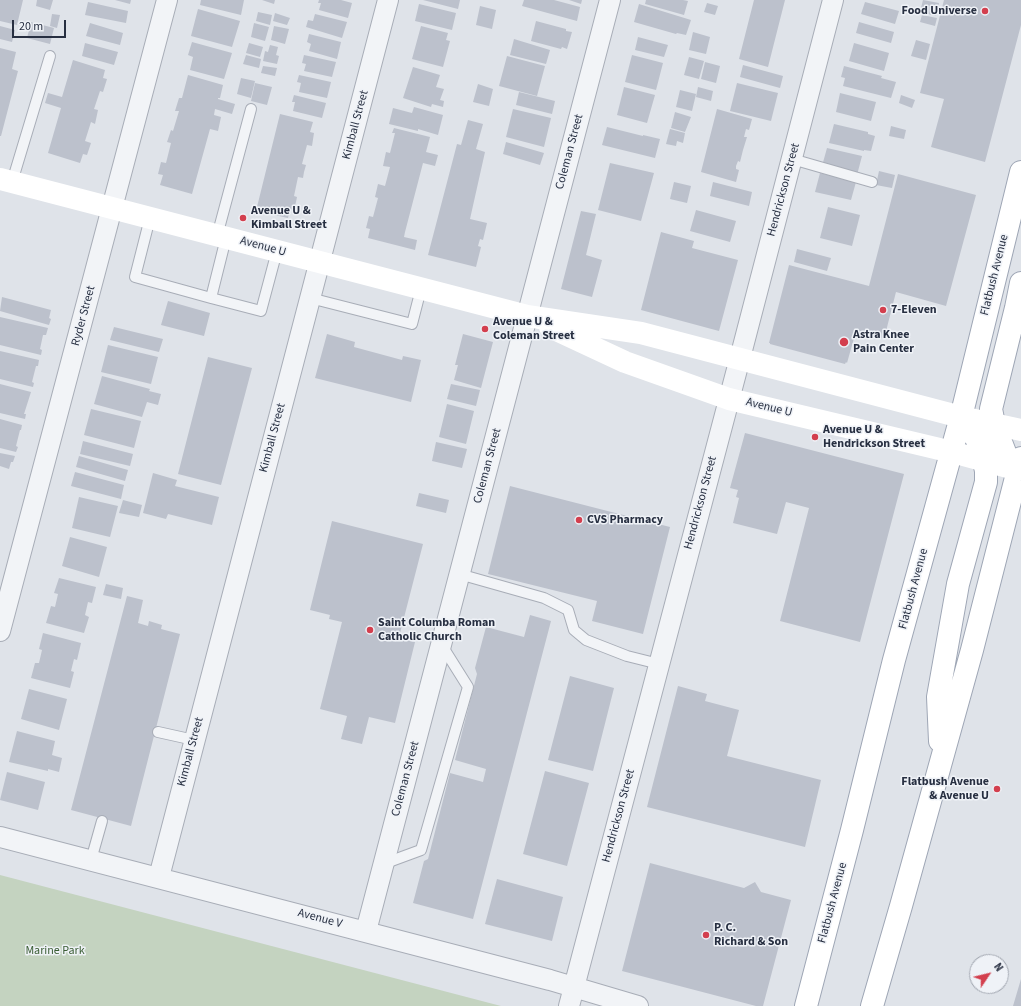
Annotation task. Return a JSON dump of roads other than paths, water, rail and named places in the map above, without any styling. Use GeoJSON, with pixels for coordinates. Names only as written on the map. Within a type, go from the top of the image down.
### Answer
{"type":"FeatureCollection","features":[{"type":"Feature","properties":{"kind":"main road","name":"Flatbush Avenue"},"geometry":{"type":"LineString","coordinates":[[806,1006],[894,660],[952,452],[1021,172]]}},
{"type":"Feature","properties":{"kind":"main road","name":"Avenue U"},"geometry":{"type":"LineString","coordinates":[[6,181],[527,316],[641,333],[961,417],[1021,430]]}},
{"type":"Feature","properties":{"kind":"main road"},"geometry":{"type":"LineString","coordinates":[[872,1006],[976,635],[1020,466],[1006,455],[994,424],[991,409],[1021,284]]}},
{"type":"Feature","properties":{"kind":"main road","name":"Avenue U"},"geometry":{"type":"LineString","coordinates":[[527,316],[625,362],[729,399],[985,461],[1020,466]]}},
{"type":"Feature","properties":{"kind":"main road"},"geometry":{"type":"LineString","coordinates":[[941,759],[938,697],[958,584],[986,482],[985,461],[976,438],[961,417]]}},
{"type":"Feature","properties":{"kind":"street","name":"Ryder Street"},"geometry":{"type":"LineString","coordinates":[[0,631],[166,0]]}},
{"type":"Feature","properties":{"kind":"street","name":"Kimball Street"},"geometry":{"type":"LineString","coordinates":[[159,877],[388,0]]}},
{"type":"Feature","properties":{"kind":"street","name":"Coleman Street"},"geometry":{"type":"LineString","coordinates":[[366,931],[610,0]]}},
{"type":"Feature","properties":{"kind":"street","name":"Hendrickson Street"},"geometry":{"type":"LineString","coordinates":[[569,1006],[833,0]]}},
{"type":"Feature","properties":{"kind":"street","name":"Avenue V"},"geometry":{"type":"LineString","coordinates":[[0,837],[159,877],[574,986],[638,1006]]}},
{"type":"Feature","properties":{"kind":"lane"},"geometry":{"type":"LineString","coordinates":[[6,181],[50,56]]}},
{"type":"Feature","properties":{"kind":"lane"},"geometry":{"type":"LineString","coordinates":[[211,298],[222,237],[251,109]]}},
{"type":"Feature","properties":{"kind":"lane"},"geometry":{"type":"LineString","coordinates":[[792,159],[872,182]]}},
{"type":"Feature","properties":{"kind":"lane"},"geometry":{"type":"LineString","coordinates":[[150,218],[135,277],[211,298],[261,311],[276,251]]}},
{"type":"Feature","properties":{"kind":"lane"},"geometry":{"type":"LineString","coordinates":[[310,298],[412,324],[420,289]]}},
{"type":"Feature","properties":{"kind":"lane"},"geometry":{"type":"LineString","coordinates":[[459,574],[544,598],[568,610],[574,630],[586,640],[627,656],[659,664]]}},
{"type":"Feature","properties":{"kind":"lane"},"geometry":{"type":"LineString","coordinates":[[383,864],[421,850],[468,687],[441,644]]}},
{"type":"Feature","properties":{"kind":"lane"},"geometry":{"type":"LineString","coordinates":[[158,732],[194,740]]}},
{"type":"Feature","properties":{"kind":"lane"},"geometry":{"type":"LineString","coordinates":[[91,860],[102,821]]}},
{"type":"Feature","properties":{"kind":"place","name":"Food Universe"},"geometry":{"type":"Point","coordinates":[985,11]}},
{"type":"Feature","properties":{"kind":"place","name":"Avenue U & Kimball Street"},"geometry":{"type":"Point","coordinates":[243,218]}},
{"type":"Feature","properties":{"kind":"place","name":"7-Eleven"},"geometry":{"type":"Point","coordinates":[883,310]}},
{"type":"Feature","properties":{"kind":"place","name":"Avenue U & Coleman Street"},"geometry":{"type":"Point","coordinates":[485,329]}},
{"type":"Feature","properties":{"kind":"place","name":"Astra Knee Pain Center"},"geometry":{"type":"Point","coordinates":[844,342]}},
{"type":"Feature","properties":{"kind":"place","name":"Avenue U & Hendrickson Street"},"geometry":{"type":"Point","coordinates":[815,437]}},
{"type":"Feature","properties":{"kind":"place","name":"CVS Pharmacy"},"geometry":{"type":"Point","coordinates":[579,520]}},
{"type":"Feature","properties":{"kind":"place","name":"Saint Columba Roman Catholic Church"},"geometry":{"type":"Point","coordinates":[370,630]}},
{"type":"Feature","properties":{"kind":"place","name":"Flatbush Avenue & Avenue U"},"geometry":{"type":"Point","coordinates":[997,789]}},
{"type":"Feature","properties":{"kind":"place","name":"P. C. Richard & Son"},"geometry":{"type":"Point","coordinates":[706,935]}},
{"type":"Feature","properties":{"kind":"park label","name":"Marine Park"},"geometry":{"type":"Point","coordinates":[55,951]}}]}
